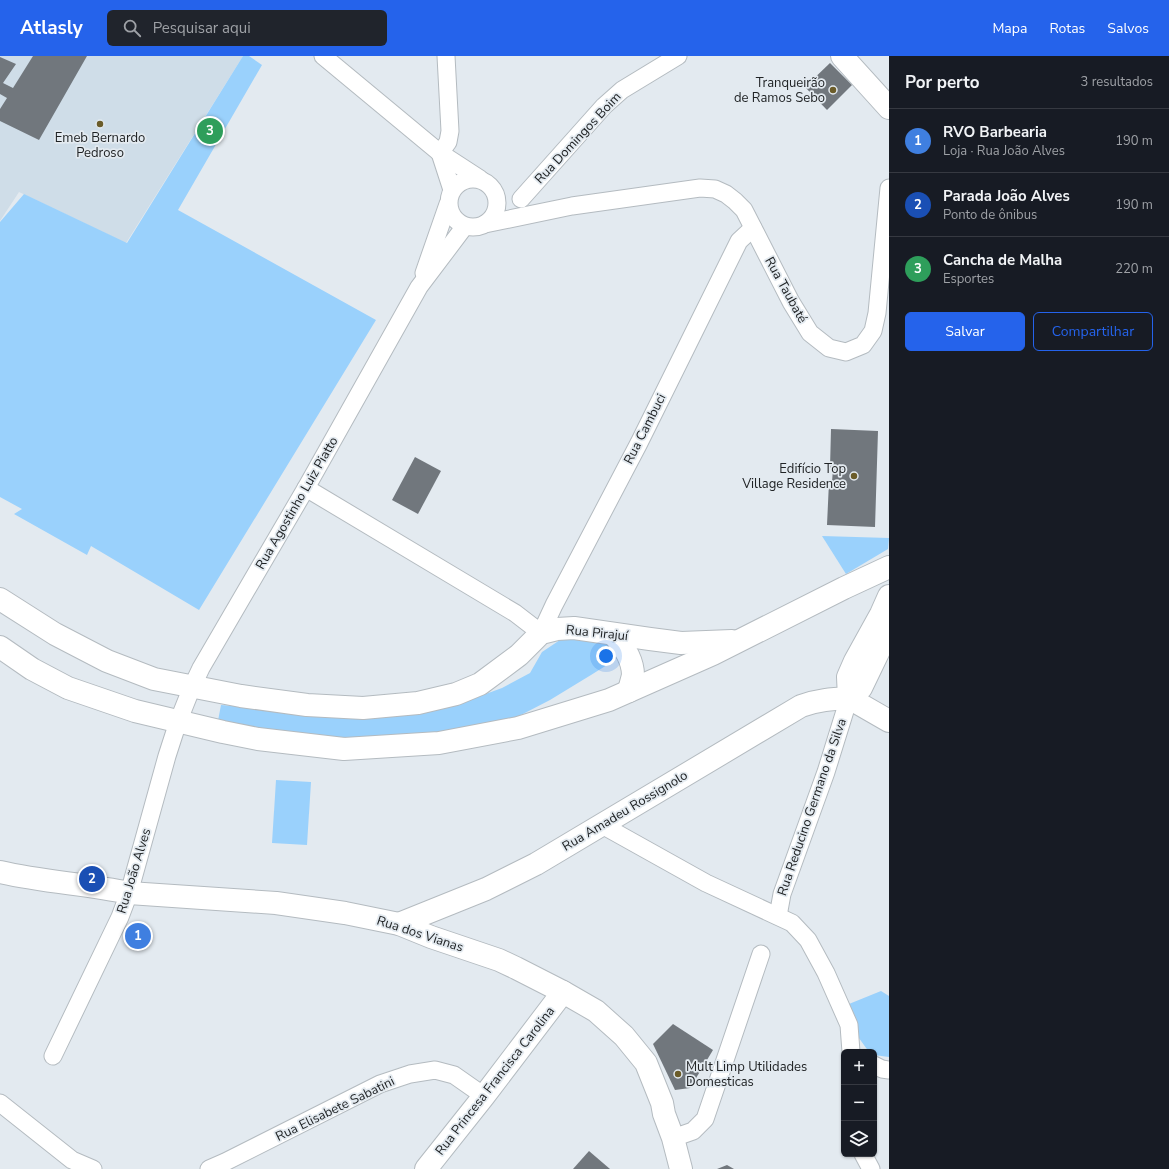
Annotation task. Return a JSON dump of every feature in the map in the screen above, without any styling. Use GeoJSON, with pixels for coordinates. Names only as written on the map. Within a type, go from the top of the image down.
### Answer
{"type":"FeatureCollection","features":[{"type":"Feature","properties":{"kind":"main road"},"geometry":{"type":"LineString","coordinates":[[842,56],[889,108]]}},
{"type":"Feature","properties":{"kind":"main road","name":"Rua Pirajuí"},"geometry":{"type":"LineString","coordinates":[[541,633],[557,629],[574,628],[681,643],[740,641],[837,591],[889,567]]}},
{"type":"Feature","properties":{"kind":"main road"},"geometry":{"type":"LineString","coordinates":[[866,578],[881,576],[889,580]]}},
{"type":"Feature","properties":{"kind":"main road","name":"Rua Reducino Germano da Silva"},"geometry":{"type":"LineString","coordinates":[[849,698],[848,677],[889,596]]}},
{"type":"Feature","properties":{"kind":"main road"},"geometry":{"type":"LineString","coordinates":[[0,599],[55,634],[107,661],[154,679],[242,696],[307,705],[363,708],[418,703],[456,694],[480,684],[519,655],[541,633]]}},
{"type":"Feature","properties":{"kind":"main road","name":"Rua Reducino Germano da Silva"},"geometry":{"type":"LineString","coordinates":[[849,698],[861,688],[889,630]]}},
{"type":"Feature","properties":{"kind":"main road"},"geometry":{"type":"LineString","coordinates":[[613,634],[626,650],[630,662],[633,675],[629,691]]}},
{"type":"Feature","properties":{"kind":"main road"},"geometry":{"type":"LineString","coordinates":[[0,648],[32,669],[68,688],[136,711],[178,722],[258,739],[344,749],[439,743],[518,728],[609,700],[740,641]]}},
{"type":"Feature","properties":{"kind":"main road"},"geometry":{"type":"LineString","coordinates":[[849,698],[889,721]]}},
{"type":"Feature","properties":{"kind":"main road","name":"Rua Amadeu Rossignolo"},"geometry":{"type":"LineString","coordinates":[[399,924],[486,889],[536,864],[801,706],[830,699],[849,698]]}},
{"type":"Feature","properties":{"kind":"main road","name":"Rua dos Vianas"},"geometry":{"type":"LineString","coordinates":[[0,872],[129,893],[276,904],[345,913],[399,924],[431,937],[499,960],[563,992],[596,1011],[624,1036],[646,1062],[662,1104],[681,1169]]}},
{"type":"Feature","properties":{"kind":"main road","name":"Rua Princesa Francisca Carolina"},"geometry":{"type":"LineString","coordinates":[[426,1169],[563,992]]}},
{"type":"Feature","properties":{"kind":"street"},"geometry":{"type":"LineString","coordinates":[[323,56],[440,153],[491,186],[496,195],[498,206],[495,213],[491,220],[485,224],[472,227],[465,226],[453,218],[450,211],[450,197],[440,153],[448,142],[450,131],[446,56]]}},
{"type":"Feature","properties":{"kind":"street","name":"Rua Domingos Boim"},"geometry":{"type":"LineString","coordinates":[[521,199],[604,106],[622,90],[678,56]]}},
{"type":"Feature","properties":{"kind":"street"},"geometry":{"type":"LineString","coordinates":[[450,197],[457,184],[472,178],[480,179]]}},
{"type":"Feature","properties":{"kind":"street","name":"Rua Taubaté"},"geometry":{"type":"LineString","coordinates":[[485,224],[572,206],[700,188],[715,189],[726,194],[744,210],[791,302],[810,333],[829,348],[846,352],[863,345],[872,331],[877,313],[889,188]]}},
{"type":"Feature","properties":{"kind":"street","name":"Rua Taubaté"},"geometry":{"type":"LineString","coordinates":[[496,195],[572,206]]}},
{"type":"Feature","properties":{"kind":"street","name":"Rua Agostinho Luiz Piatto"},"geometry":{"type":"LineString","coordinates":[[419,287],[450,197]]}},
{"type":"Feature","properties":{"kind":"street","name":"Rua Agostinho Luiz Piatto"},"geometry":{"type":"LineString","coordinates":[[178,722],[192,686],[201,668],[306,488],[419,287],[465,226]]}},
{"type":"Feature","properties":{"kind":"street","name":"Rua Cambuci"},"geometry":{"type":"LineString","coordinates":[[541,633],[554,605],[639,443],[739,241],[753,228]]}},
{"type":"Feature","properties":{"kind":"street"},"geometry":{"type":"LineString","coordinates":[[306,488],[515,613],[541,633]]}},
{"type":"Feature","properties":{"kind":"street","name":"Rua Reducino Germano da Silva"},"geometry":{"type":"LineString","coordinates":[[778,916],[782,894],[826,772],[849,698]]}},
{"type":"Feature","properties":{"kind":"street","name":"Rua João Alves"},"geometry":{"type":"LineString","coordinates":[[52,1056],[120,918],[129,893],[167,756],[178,722]]}},
{"type":"Feature","properties":{"kind":"street"},"geometry":{"type":"LineString","coordinates":[[602,825],[706,883],[792,923],[808,940],[826,973],[849,1025],[853,1048]]}},
{"type":"Feature","properties":{"kind":"street"},"geometry":{"type":"LineString","coordinates":[[673,1138],[693,1132],[705,1119],[761,954]]}},
{"type":"Feature","properties":{"kind":"street"},"geometry":{"type":"LineString","coordinates":[[877,1066],[889,1070]]}},
{"type":"Feature","properties":{"kind":"street","name":"Rua Elisabete Sabatini"},"geometry":{"type":"LineString","coordinates":[[209,1169],[380,1084],[410,1074],[435,1070],[454,1075],[484,1096]]}},
{"type":"Feature","properties":{"kind":"street"},"geometry":{"type":"LineString","coordinates":[[0,1103],[72,1160],[93,1169]]}},
{"type":"Feature","properties":{"kind":"street"},"geometry":{"type":"LineString","coordinates":[[865,1157],[871,1169]]}},
{"type":"Feature","properties":{"kind":"shaded area","name":"Emeb Bernardo Pedroso"},"geometry":{"type":"Polygon","coordinates":[[[0,56],[243,56],[126,243],[19,192],[0,221],[0,56]]]}},
{"type":"Feature","properties":{"kind":"shaded area"},"geometry":{"type":"Polygon","coordinates":[[[243,56],[249,56],[262,65],[178,210],[376,320],[199,610],[91,546],[87,555],[14,514],[22,509],[0,497],[0,222],[24,194],[127,243],[243,56]]]}},
{"type":"Feature","properties":{"kind":"shaded area"},"geometry":{"type":"Polygon","coordinates":[[[822,536],[889,538],[888,549],[846,574],[822,536]]]}},
{"type":"Feature","properties":{"kind":"shaded area"},"geometry":{"type":"Polygon","coordinates":[[[581,639],[608,644],[616,649],[615,660],[550,700],[519,716],[478,728],[435,735],[319,740],[217,726],[221,705],[334,714],[461,703],[502,688],[530,673],[542,652],[560,640],[581,639]]]}},
{"type":"Feature","properties":{"kind":"shaded area"},"geometry":{"type":"Polygon","coordinates":[[[276,780],[311,782],[307,845],[272,843],[276,780]]]}},
{"type":"Feature","properties":{"kind":"shaded area"},"geometry":{"type":"Polygon","coordinates":[[[881,991],[889,996],[889,1057],[877,1055],[877,1049],[867,1049],[851,1027],[844,1006],[881,991]]]}},
{"type":"Feature","properties":{"kind":"building"},"geometry":{"type":"Polygon","coordinates":[[[33,56],[87,56],[39,140],[0,121],[0,109],[7,98],[0,94],[0,57],[16,64],[3,83],[13,88],[33,56]]]}},
{"type":"Feature","properties":{"kind":"building"},"geometry":{"type":"Polygon","coordinates":[[[830,63],[852,85],[827,110],[805,87],[830,63]]]}},
{"type":"Feature","properties":{"kind":"building","name":"Edifício Top Village Residence"},"geometry":{"type":"Polygon","coordinates":[[[831,429],[878,431],[875,527],[827,525],[829,482],[832,482],[833,469],[830,468],[831,429]]]}},
{"type":"Feature","properties":{"kind":"building"},"geometry":{"type":"Polygon","coordinates":[[[415,457],[441,471],[418,514],[392,500],[415,457]]]}},
{"type":"Feature","properties":{"kind":"building"},"geometry":{"type":"Polygon","coordinates":[[[673,1024],[713,1050],[690,1088],[675,1090],[653,1044],[673,1024]]]}},
{"type":"Feature","properties":{"kind":"building"},"geometry":{"type":"Polygon","coordinates":[[[589,1151],[610,1169],[573,1169],[589,1151]]]}},
{"type":"Feature","properties":{"kind":"building"},"geometry":{"type":"Polygon","coordinates":[[[727,1165],[734,1169],[717,1169],[727,1165]]]}},
{"type":"Feature","properties":{"kind":"place","name":"Tranqueirão de Ramos Sebo"},"geometry":{"type":"Point","coordinates":[833,90]}},
{"type":"Feature","properties":{"kind":"place","name":"Emeb Bernardo Pedroso"},"geometry":{"type":"Point","coordinates":[100,124]}},
{"type":"Feature","properties":{"kind":"place","name":"Cancha de Malha"},"geometry":{"type":"Point","coordinates":[210,131]}},
{"type":"Feature","properties":{"kind":"place","name":"Edifício Top Village Residence"},"geometry":{"type":"Point","coordinates":[854,476]}},
{"type":"Feature","properties":{"kind":"place","name":"Parada João Alves"},"geometry":{"type":"Point","coordinates":[92,879]}},
{"type":"Feature","properties":{"kind":"place","name":"RVO Barbearia"},"geometry":{"type":"Point","coordinates":[138,936]}},
{"type":"Feature","properties":{"kind":"place","name":"Mult Limp Utilidades Domesticas"},"geometry":{"type":"Point","coordinates":[678,1074]}}]}
